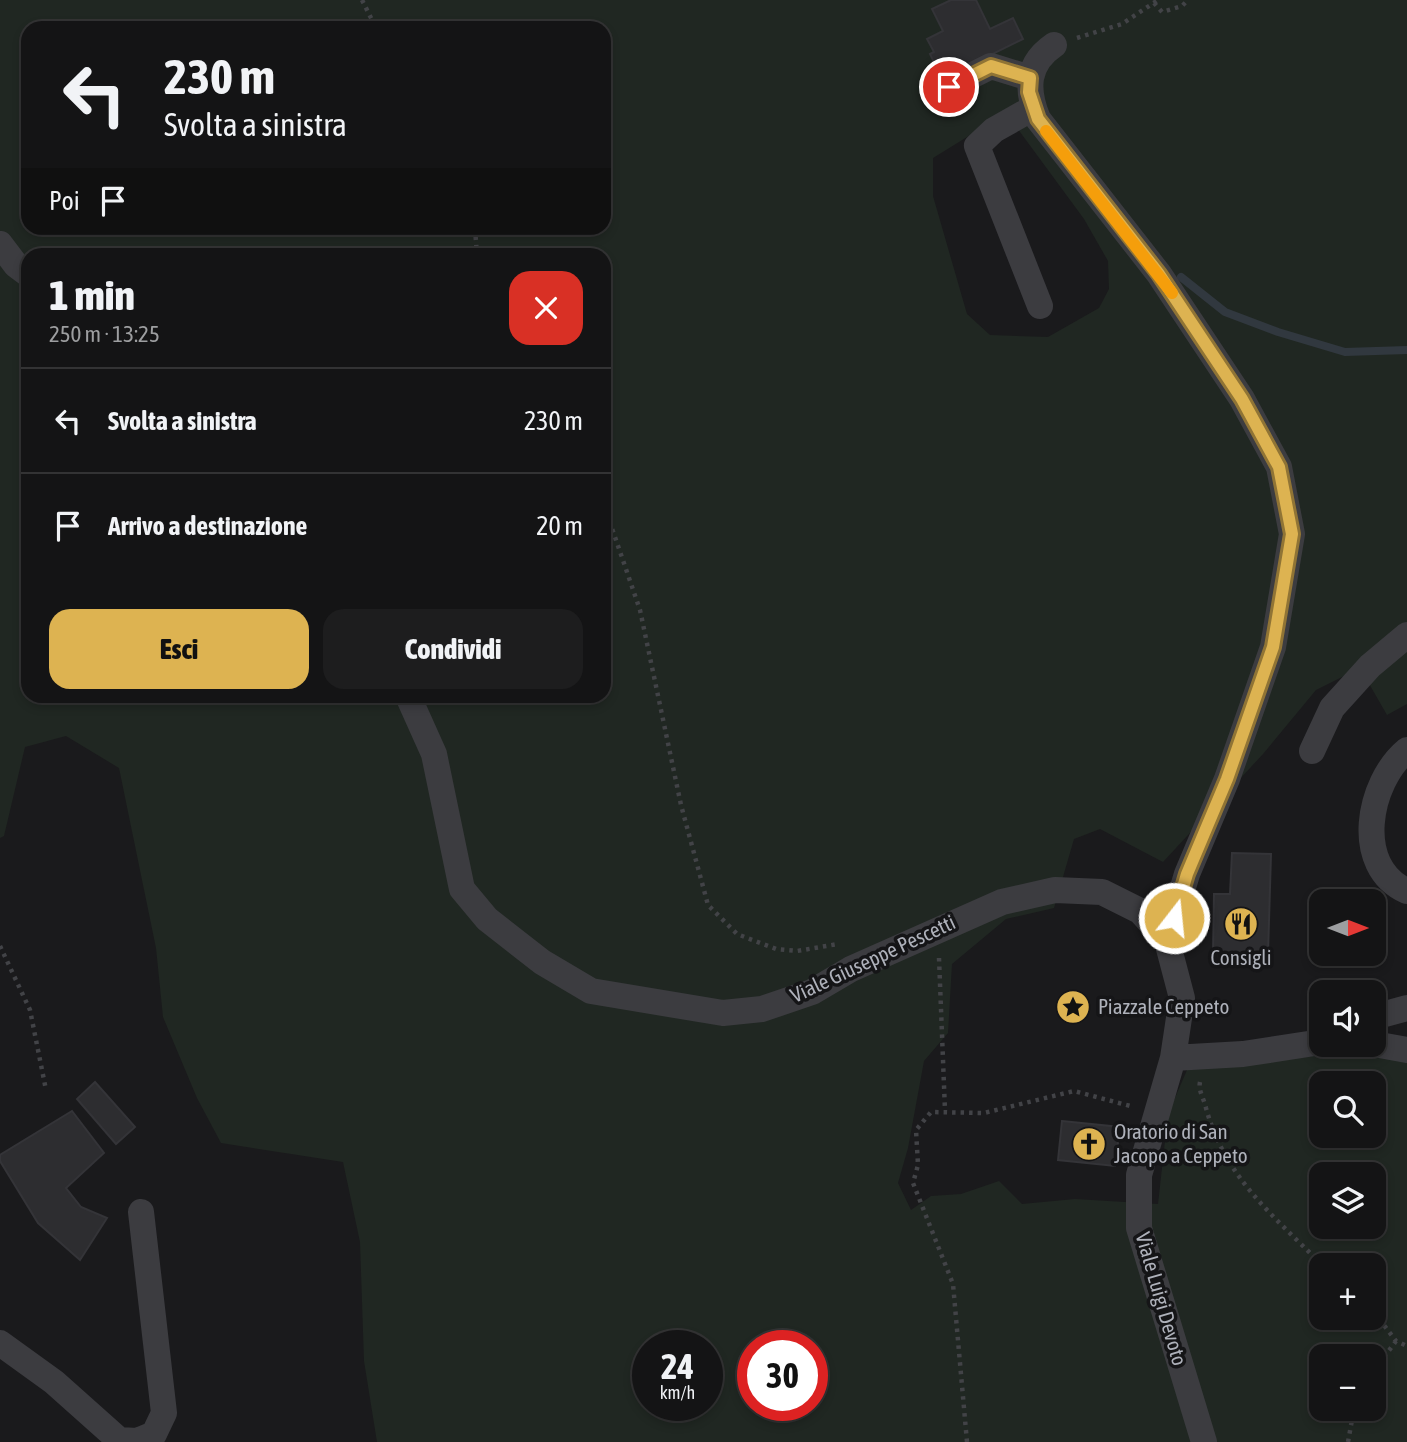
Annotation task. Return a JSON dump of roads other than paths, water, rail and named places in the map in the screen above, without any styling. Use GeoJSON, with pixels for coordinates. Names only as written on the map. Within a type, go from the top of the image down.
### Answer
{"type":"FeatureCollection","features":[{"type":"Feature","properties":{"kind":"street"},"geometry":{"type":"LineString","coordinates":[[1054,45],[1036,61],[1030,78],[1029,92],[1033,108],[1051,139],[1159,274],[1242,399],[1279,467],[1292,534],[1273,647],[1227,779],[1187,874],[1167,941],[1182,998],[1173,1058],[1205,1058],[1309,1044]]}},
{"type":"Feature","properties":{"kind":"street"},"geometry":{"type":"LineString","coordinates":[[949,87],[991,66],[1030,78]]}},
{"type":"Feature","properties":{"kind":"street"},"geometry":{"type":"LineString","coordinates":[[1033,108],[994,130],[977,146],[1041,306]]}},
{"type":"Feature","properties":{"kind":"street"},"geometry":{"type":"LineString","coordinates":[[0,244],[21,269]]}},
{"type":"Feature","properties":{"kind":"street"},"geometry":{"type":"LineString","coordinates":[[1312,751],[1332,708],[1370,666],[1407,635]]}},
{"type":"Feature","properties":{"kind":"street","name":"Viale Giuseppe Pescetti"},"geometry":{"type":"LineString","coordinates":[[411,703],[434,754],[462,889],[487,919],[542,962],[592,991],[723,1013],[762,1009],[812,992],[851,969],[1002,902],[1055,890],[1102,892],[1140,911],[1167,941]]}},
{"type":"Feature","properties":{"kind":"street"},"geometry":{"type":"LineString","coordinates":[[1407,750],[1398,758],[1375,801],[1372,823],[1378,867],[1388,880],[1407,891]]}},
{"type":"Feature","properties":{"kind":"street"},"geometry":{"type":"LineString","coordinates":[[1386,1014],[1407,1008]]}},
{"type":"Feature","properties":{"kind":"street"},"geometry":{"type":"LineString","coordinates":[[1386,1046],[1407,1050]]}},
{"type":"Feature","properties":{"kind":"street","name":"Viale Luigi Devoto"},"geometry":{"type":"LineString","coordinates":[[1173,1058],[1139,1175],[1139,1228],[1157,1296],[1204,1442]]}},
{"type":"Feature","properties":{"kind":"street"},"geometry":{"type":"LineString","coordinates":[[0,1343],[54,1382],[119,1440],[137,1441],[154,1434],[164,1413],[141,1212]]}},
{"type":"Feature","properties":{"kind":"waterway"},"geometry":{"type":"LineString","coordinates":[[1181,277],[1225,312],[1278,332],[1345,352],[1407,350]]}},
{"type":"Feature","properties":{"kind":"place","name":"Consigli"},"geometry":{"type":"Point","coordinates":[1241,924]}},
{"type":"Feature","properties":{"kind":"place","name":"Piazzale Ceppeto"},"geometry":{"type":"Point","coordinates":[1073,1007]}},
{"type":"Feature","properties":{"kind":"place","name":"Oratorio di San Jacopo a Ceppeto"},"geometry":{"type":"Point","coordinates":[1089,1144]}}]}
